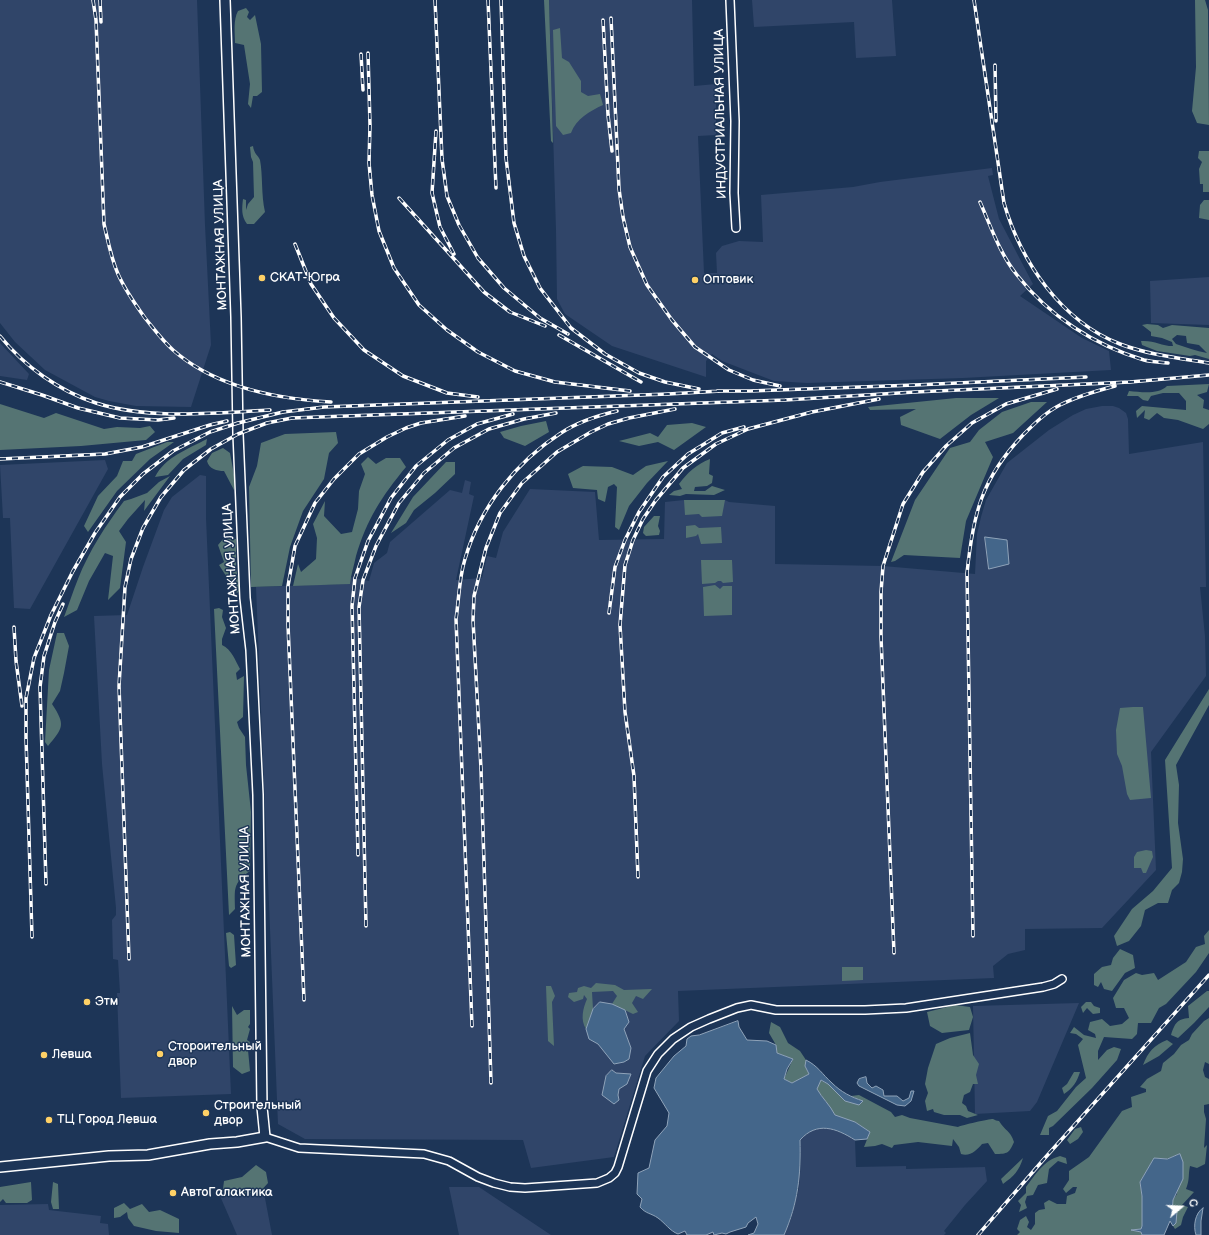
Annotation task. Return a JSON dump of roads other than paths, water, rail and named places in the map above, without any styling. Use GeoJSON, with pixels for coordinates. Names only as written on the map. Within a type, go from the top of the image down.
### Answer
{"type":"FeatureCollection","features":[{"type":"Feature","properties":{"kind":"street","name":"МОНТАЖНАЯ УЛИЦА"},"geometry":{"type":"LineString","coordinates":[[225,0],[236,309],[238,442],[245,598],[251,650],[258,794],[262,1106],[265,1137]]}},
{"type":"Feature","properties":{"kind":"street","name":"ИНДУСТРИАЛЬНАЯ УЛИЦА"},"geometry":{"type":"LineString","coordinates":[[730,0],[735,121],[734,193],[736,228]]}},
{"type":"Feature","properties":{"kind":"street"},"geometry":{"type":"LineString","coordinates":[[0,1167],[109,1156],[148,1155],[210,1144],[237,1142],[265,1137],[299,1148],[424,1154],[449,1160],[478,1177],[510,1187],[525,1188],[597,1183],[609,1178],[615,1173],[618,1167],[647,1071],[658,1054],[673,1039],[691,1027],[709,1019],[752,1004],[776,1010],[865,1010],[906,1008],[1044,987],[1062,980]]}},
{"type":"Feature","properties":{"kind":"railway"},"geometry":{"type":"LineString","coordinates":[[93,0],[96,20],[104,224],[113,262],[127,291],[145,318],[169,346],[190,363],[208,373],[227,382],[268,394],[289,398],[331,402]]}},
{"type":"Feature","properties":{"kind":"railway"},"geometry":{"type":"LineString","coordinates":[[100,0],[101,22]]}},
{"type":"Feature","properties":{"kind":"railway"},"geometry":{"type":"LineString","coordinates":[[435,0],[442,159],[447,196],[459,225],[478,258],[504,288],[540,318],[568,334]]}},
{"type":"Feature","properties":{"kind":"railway"},"geometry":{"type":"LineString","coordinates":[[488,0],[496,188]]}},
{"type":"Feature","properties":{"kind":"railway"},"geometry":{"type":"LineString","coordinates":[[501,0],[506,158],[514,223],[524,256],[540,288],[571,328],[605,354],[639,373],[665,382],[699,389]]}},
{"type":"Feature","properties":{"kind":"railway"},"geometry":{"type":"LineString","coordinates":[[974,0],[1004,203],[1011,225],[1021,247],[1033,267],[1046,287],[1062,305],[1079,321],[1099,334],[1120,344],[1142,351],[1209,363]]}},
{"type":"Feature","properties":{"kind":"railway"},"geometry":{"type":"LineString","coordinates":[[611,18],[619,189],[623,217],[630,247],[647,285],[672,320],[695,347],[729,370],[753,380],[780,386]]}},
{"type":"Feature","properties":{"kind":"railway"},"geometry":{"type":"LineString","coordinates":[[603,20],[608,115],[612,151]]}},
{"type":"Feature","properties":{"kind":"railway"},"geometry":{"type":"LineString","coordinates":[[368,53],[370,125],[369,163],[372,195],[379,231],[394,268],[419,305],[447,330],[478,352],[515,371],[555,382],[630,391]]}},
{"type":"Feature","properties":{"kind":"railway"},"geometry":{"type":"LineString","coordinates":[[361,54],[363,90]]}},
{"type":"Feature","properties":{"kind":"railway"},"geometry":{"type":"LineString","coordinates":[[995,65],[996,121]]}},
{"type":"Feature","properties":{"kind":"railway"},"geometry":{"type":"LineString","coordinates":[[436,131],[432,193],[440,227],[454,254]]}},
{"type":"Feature","properties":{"kind":"railway"},"geometry":{"type":"LineString","coordinates":[[399,198],[484,292],[510,312],[545,326]]}},
{"type":"Feature","properties":{"kind":"railway"},"geometry":{"type":"LineString","coordinates":[[980,202],[996,240],[1011,267],[1030,290],[1058,316],[1090,337],[1126,354],[1153,362],[1168,363]]}},
{"type":"Feature","properties":{"kind":"railway"},"geometry":{"type":"LineString","coordinates":[[295,244],[311,284],[334,318],[364,350],[403,376],[447,393],[478,397]]}},
{"type":"Feature","properties":{"kind":"railway"},"geometry":{"type":"LineString","coordinates":[[559,335],[641,382]]}},
{"type":"Feature","properties":{"kind":"railway"},"geometry":{"type":"LineString","coordinates":[[0,336],[9,347],[43,376],[69,392],[96,403],[138,412],[182,414],[270,410]]}},
{"type":"Feature","properties":{"kind":"railway"},"geometry":{"type":"LineString","coordinates":[[129,959],[119,686],[125,587],[131,559],[143,528],[161,497],[184,470],[211,449],[238,434],[267,423],[292,418],[785,400],[915,392],[1130,382],[1209,375]]}},
{"type":"Feature","properties":{"kind":"railway"},"geometry":{"type":"LineString","coordinates":[[717,391],[915,385],[1086,377]]}},
{"type":"Feature","properties":{"kind":"railway"},"geometry":{"type":"LineString","coordinates":[[0,382],[78,408],[120,418],[158,420],[174,418]]}},
{"type":"Feature","properties":{"kind":"railway"},"geometry":{"type":"LineString","coordinates":[[973,936],[967,573],[969,552],[976,515],[988,483],[997,467],[1023,435],[1050,411],[1060,405],[1087,394],[1115,386]]}},
{"type":"Feature","properties":{"kind":"railway"},"geometry":{"type":"LineString","coordinates":[[894,953],[881,637],[881,592],[883,566],[903,504],[923,472],[946,446],[972,423],[1006,404],[1057,389]]}},
{"type":"Feature","properties":{"kind":"railway"},"geometry":{"type":"LineString","coordinates":[[32,937],[26,698],[34,658],[51,615],[73,571],[95,533],[120,497],[143,474],[173,451],[210,432],[238,423],[283,412],[324,407],[721,391]]}},
{"type":"Feature","properties":{"kind":"railway"},"geometry":{"type":"LineString","coordinates":[[638,877],[634,776],[625,712],[620,625],[625,565],[633,540],[643,519],[656,500],[683,468],[716,444],[748,429],[812,412],[879,399]]}},
{"type":"Feature","properties":{"kind":"railway"},"geometry":{"type":"LineString","coordinates":[[491,1083],[481,769],[473,620],[474,596],[486,548],[500,513],[522,483],[557,452],[608,424],[629,418],[675,409]]}},
{"type":"Feature","properties":{"kind":"railway"},"geometry":{"type":"LineString","coordinates":[[472,1026],[456,619],[463,566],[480,521],[502,487],[515,472],[529,458],[567,429],[588,420],[617,411]]}},
{"type":"Feature","properties":{"kind":"railway"},"geometry":{"type":"LineString","coordinates":[[366,926],[359,607],[363,580],[376,546],[399,503],[424,473],[454,448],[489,429],[524,419],[556,413]]}},
{"type":"Feature","properties":{"kind":"railway"},"geometry":{"type":"LineString","coordinates":[[358,855],[352,606],[355,578],[368,541],[391,498],[416,466],[448,440],[477,424],[513,414]]}},
{"type":"Feature","properties":{"kind":"railway"},"geometry":{"type":"LineString","coordinates":[[304,1000],[288,625],[288,586],[295,546],[315,503],[334,479],[359,454],[387,437],[406,428],[421,423],[465,416]]}},
{"type":"Feature","properties":{"kind":"railway"},"geometry":{"type":"LineString","coordinates":[[0,459],[105,454],[142,447],[227,421]]}},
{"type":"Feature","properties":{"kind":"railway"},"geometry":{"type":"LineString","coordinates":[[609,613],[615,567],[625,540],[639,512],[663,477],[688,454],[722,433],[744,427]]}},
{"type":"Feature","properties":{"kind":"railway"},"geometry":{"type":"LineString","coordinates":[[46,884],[40,687],[44,656],[55,622],[63,604]]}},
{"type":"Feature","properties":{"kind":"railway"},"geometry":{"type":"LineString","coordinates":[[14,627],[16,661],[22,706]]}},
{"type":"Feature","properties":{"kind":"railway"},"geometry":{"type":"LineString","coordinates":[[978,1235],[1209,975]]}},
{"type":"Feature","properties":{"kind":"place","name":"СКАТ-Югра"},"geometry":{"type":"Point","coordinates":[262,278]}},
{"type":"Feature","properties":{"kind":"place","name":"Оптовик"},"geometry":{"type":"Point","coordinates":[695,280]}},
{"type":"Feature","properties":{"kind":"place","name":"Этм"},"geometry":{"type":"Point","coordinates":[87,1002]}},
{"type":"Feature","properties":{"kind":"place","name":"Стороительный двор"},"geometry":{"type":"Point","coordinates":[160,1054]}},
{"type":"Feature","properties":{"kind":"place","name":"Левша"},"geometry":{"type":"Point","coordinates":[44,1055]}},
{"type":"Feature","properties":{"kind":"place","name":"Строительный двор"},"geometry":{"type":"Point","coordinates":[206,1113]}},
{"type":"Feature","properties":{"kind":"place","name":"ТЦ Город Левша"},"geometry":{"type":"Point","coordinates":[49,1120]}},
{"type":"Feature","properties":{"kind":"place","name":"АвтоГалактика"},"geometry":{"type":"Point","coordinates":[173,1193]}}]}
